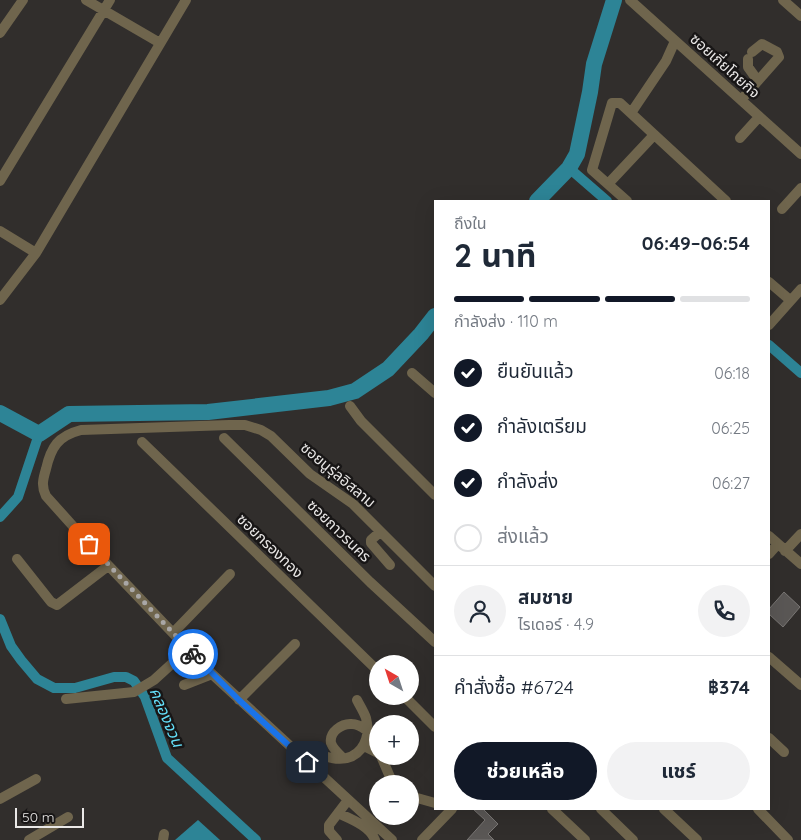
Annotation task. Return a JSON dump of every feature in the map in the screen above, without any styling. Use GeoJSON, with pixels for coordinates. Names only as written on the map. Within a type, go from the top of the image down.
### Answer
{"type":"FeatureCollection","features":[{"type":"Feature","properties":{"kind":"street"},"geometry":{"type":"LineString","coordinates":[[0,32],[23,0]]}},
{"type":"Feature","properties":{"kind":"street"},"geometry":{"type":"LineString","coordinates":[[86,0],[160,43]]}},
{"type":"Feature","properties":{"kind":"street"},"geometry":{"type":"LineString","coordinates":[[0,181],[110,0]]}},
{"type":"Feature","properties":{"kind":"street"},"geometry":{"type":"LineString","coordinates":[[0,300],[36,253],[186,0]]}},
{"type":"Feature","properties":{"kind":"street","name":"ซอยเกี่ยโกยกิจ"},"geometry":{"type":"LineString","coordinates":[[630,0],[801,154]]}},
{"type":"Feature","properties":{"kind":"street"},"geometry":{"type":"LineString","coordinates":[[783,0],[801,16]]}},
{"type":"Feature","properties":{"kind":"street"},"geometry":{"type":"LineString","coordinates":[[631,113],[666,61],[675,41]]}},
{"type":"Feature","properties":{"kind":"street"},"geometry":{"type":"LineString","coordinates":[[741,100],[758,81],[777,59],[779,55],[770,47],[762,44],[750,55],[748,67],[758,81]]}},
{"type":"Feature","properties":{"kind":"street"},"geometry":{"type":"LineString","coordinates":[[626,200],[592,170],[612,103],[620,103],[725,200]]}},
{"type":"Feature","properties":{"kind":"street"},"geometry":{"type":"LineString","coordinates":[[740,138],[759,117]]}},
{"type":"Feature","properties":{"kind":"street"},"geometry":{"type":"LineString","coordinates":[[608,184],[654,135]]}},
{"type":"Feature","properties":{"kind":"street"},"geometry":{"type":"LineString","coordinates":[[782,209],[801,188]]}},
{"type":"Feature","properties":{"kind":"street"},"geometry":{"type":"LineString","coordinates":[[0,231],[36,253]]}},
{"type":"Feature","properties":{"kind":"street"},"geometry":{"type":"LineString","coordinates":[[770,283],[790,300]]}},
{"type":"Feature","properties":{"kind":"street"},"geometry":{"type":"LineString","coordinates":[[770,324],[801,289]]}},
{"type":"Feature","properties":{"kind":"street"},"geometry":{"type":"LineString","coordinates":[[412,373],[434,392]]}},
{"type":"Feature","properties":{"kind":"street"},"geometry":{"type":"LineString","coordinates":[[350,406],[361,421],[434,494]]}},
{"type":"Feature","properties":{"kind":"street","name":"ซอยนูรุ่ลอิสลาม"},"geometry":{"type":"LineString","coordinates":[[108,566],[46,496],[42,488],[49,454],[58,441],[70,433],[81,430],[245,425],[261,430],[271,436],[310,474],[353,504],[434,585]]}},
{"type":"Feature","properties":{"kind":"street","name":"ซอยถาวรนคร"},"geometry":{"type":"LineString","coordinates":[[224,438],[370,582],[434,641]]}},
{"type":"Feature","properties":{"kind":"street","name":"ซอยกรองทอง"},"geometry":{"type":"LineString","coordinates":[[142,442],[369,662]]}},
{"type":"Feature","properties":{"kind":"street"},"geometry":{"type":"LineString","coordinates":[[380,532],[371,540],[371,543],[390,565]]}},
{"type":"Feature","properties":{"kind":"street"},"geometry":{"type":"LineString","coordinates":[[770,554],[801,534]]}},
{"type":"Feature","properties":{"kind":"street"},"geometry":{"type":"LineString","coordinates":[[770,537],[801,564]]}},
{"type":"Feature","properties":{"kind":"street"},"geometry":{"type":"LineString","coordinates":[[18,559],[50,602],[57,605],[108,566],[212,674],[392,840]]}},
{"type":"Feature","properties":{"kind":"street"},"geometry":{"type":"LineString","coordinates":[[173,633],[230,574]]}},
{"type":"Feature","properties":{"kind":"street"},"geometry":{"type":"LineString","coordinates":[[239,700],[295,644]]}},
{"type":"Feature","properties":{"kind":"street"},"geometry":{"type":"LineString","coordinates":[[66,700],[134,692],[154,680],[188,649]]}},
{"type":"Feature","properties":{"kind":"street"},"geometry":{"type":"LineString","coordinates":[[770,658],[801,685]]}},
{"type":"Feature","properties":{"kind":"street"},"geometry":{"type":"LineString","coordinates":[[184,685],[212,674]]}},
{"type":"Feature","properties":{"kind":"street"},"geometry":{"type":"LineString","coordinates":[[310,749],[326,757],[344,758],[356,754],[364,746],[366,719],[357,700]]}},
{"type":"Feature","properties":{"kind":"street"},"geometry":{"type":"LineString","coordinates":[[413,705],[434,726]]}},
{"type":"Feature","properties":{"kind":"street"},"geometry":{"type":"LineString","coordinates":[[344,758],[333,747],[331,742],[332,734],[339,727],[350,723],[366,730]]}},
{"type":"Feature","properties":{"kind":"street"},"geometry":{"type":"LineString","coordinates":[[770,739],[784,752]]}},
{"type":"Feature","properties":{"kind":"street"},"geometry":{"type":"LineString","coordinates":[[364,746],[369,748]]}},
{"type":"Feature","properties":{"kind":"street"},"geometry":{"type":"LineString","coordinates":[[0,799],[36,779]]}},
{"type":"Feature","properties":{"kind":"street"},"geometry":{"type":"LineString","coordinates":[[419,799],[434,803]]}},
{"type":"Feature","properties":{"kind":"street"},"geometry":{"type":"LineString","coordinates":[[337,840],[329,831],[329,825],[348,800]]}},
{"type":"Feature","properties":{"kind":"street"},"geometry":{"type":"LineString","coordinates":[[422,840],[449,810]]}},
{"type":"Feature","properties":{"kind":"street"},"geometry":{"type":"LineString","coordinates":[[553,810],[585,840]]}},
{"type":"Feature","properties":{"kind":"street"},"geometry":{"type":"LineString","coordinates":[[602,810],[633,840]]}},
{"type":"Feature","properties":{"kind":"street"},"geometry":{"type":"LineString","coordinates":[[665,810],[697,840]]}},
{"type":"Feature","properties":{"kind":"street"},"geometry":{"type":"LineString","coordinates":[[759,810],[788,840]]}},
{"type":"Feature","properties":{"kind":"street"},"geometry":{"type":"LineString","coordinates":[[338,813],[367,829],[375,840]]}},
{"type":"Feature","properties":{"kind":"street"},"geometry":{"type":"LineString","coordinates":[[29,840],[68,817]]}},
{"type":"Feature","properties":{"kind":"water"},"geometry":{"type":"Polygon","coordinates":[[[198,820],[220,840],[175,840],[198,820]]]}},
{"type":"Feature","properties":{"kind":"building"},"geometry":{"type":"Polygon","coordinates":[[[784,592],[800,607],[783,627],[770,615],[770,608],[784,592]]]}},
{"type":"Feature","properties":{"kind":"building"},"geometry":{"type":"Polygon","coordinates":[[[474,810],[484,810],[498,824],[488,834],[494,840],[467,840],[485,820],[474,810]]]}},
{"type":"Feature","properties":{"kind":"waterway"},"geometry":{"type":"LineString","coordinates":[[538,200],[569,168],[577,154],[594,64],[614,0]]}},
{"type":"Feature","properties":{"kind":"waterway"},"geometry":{"type":"LineString","coordinates":[[569,168],[606,200]]}},
{"type":"Feature","properties":{"kind":"waterway"},"geometry":{"type":"LineString","coordinates":[[0,413],[39,434],[69,414],[208,412],[329,398],[355,391],[388,369],[434,317]]}},
{"type":"Feature","properties":{"kind":"waterway"},"geometry":{"type":"LineString","coordinates":[[770,346],[801,373]]}},
{"type":"Feature","properties":{"kind":"waterway","name":"คลองจวน"},"geometry":{"type":"LineString","coordinates":[[0,517],[18,497],[39,434]]}},
{"type":"Feature","properties":{"kind":"waterway","name":"คลองจวน"},"geometry":{"type":"LineString","coordinates":[[0,619],[11,646],[21,660],[37,679],[54,688],[75,688],[114,677],[126,677],[134,681],[145,697],[167,758],[256,840]]}},
{"type":"Feature","properties":{"kind":"way so far"},"geometry":{"type":"LineString","coordinates":[[89,544],[193,654]]}},
{"type":"Feature","properties":{"kind":"route"},"geometry":{"type":"LineString","coordinates":[[193,654],[239,700],[307,762]]}}]}
